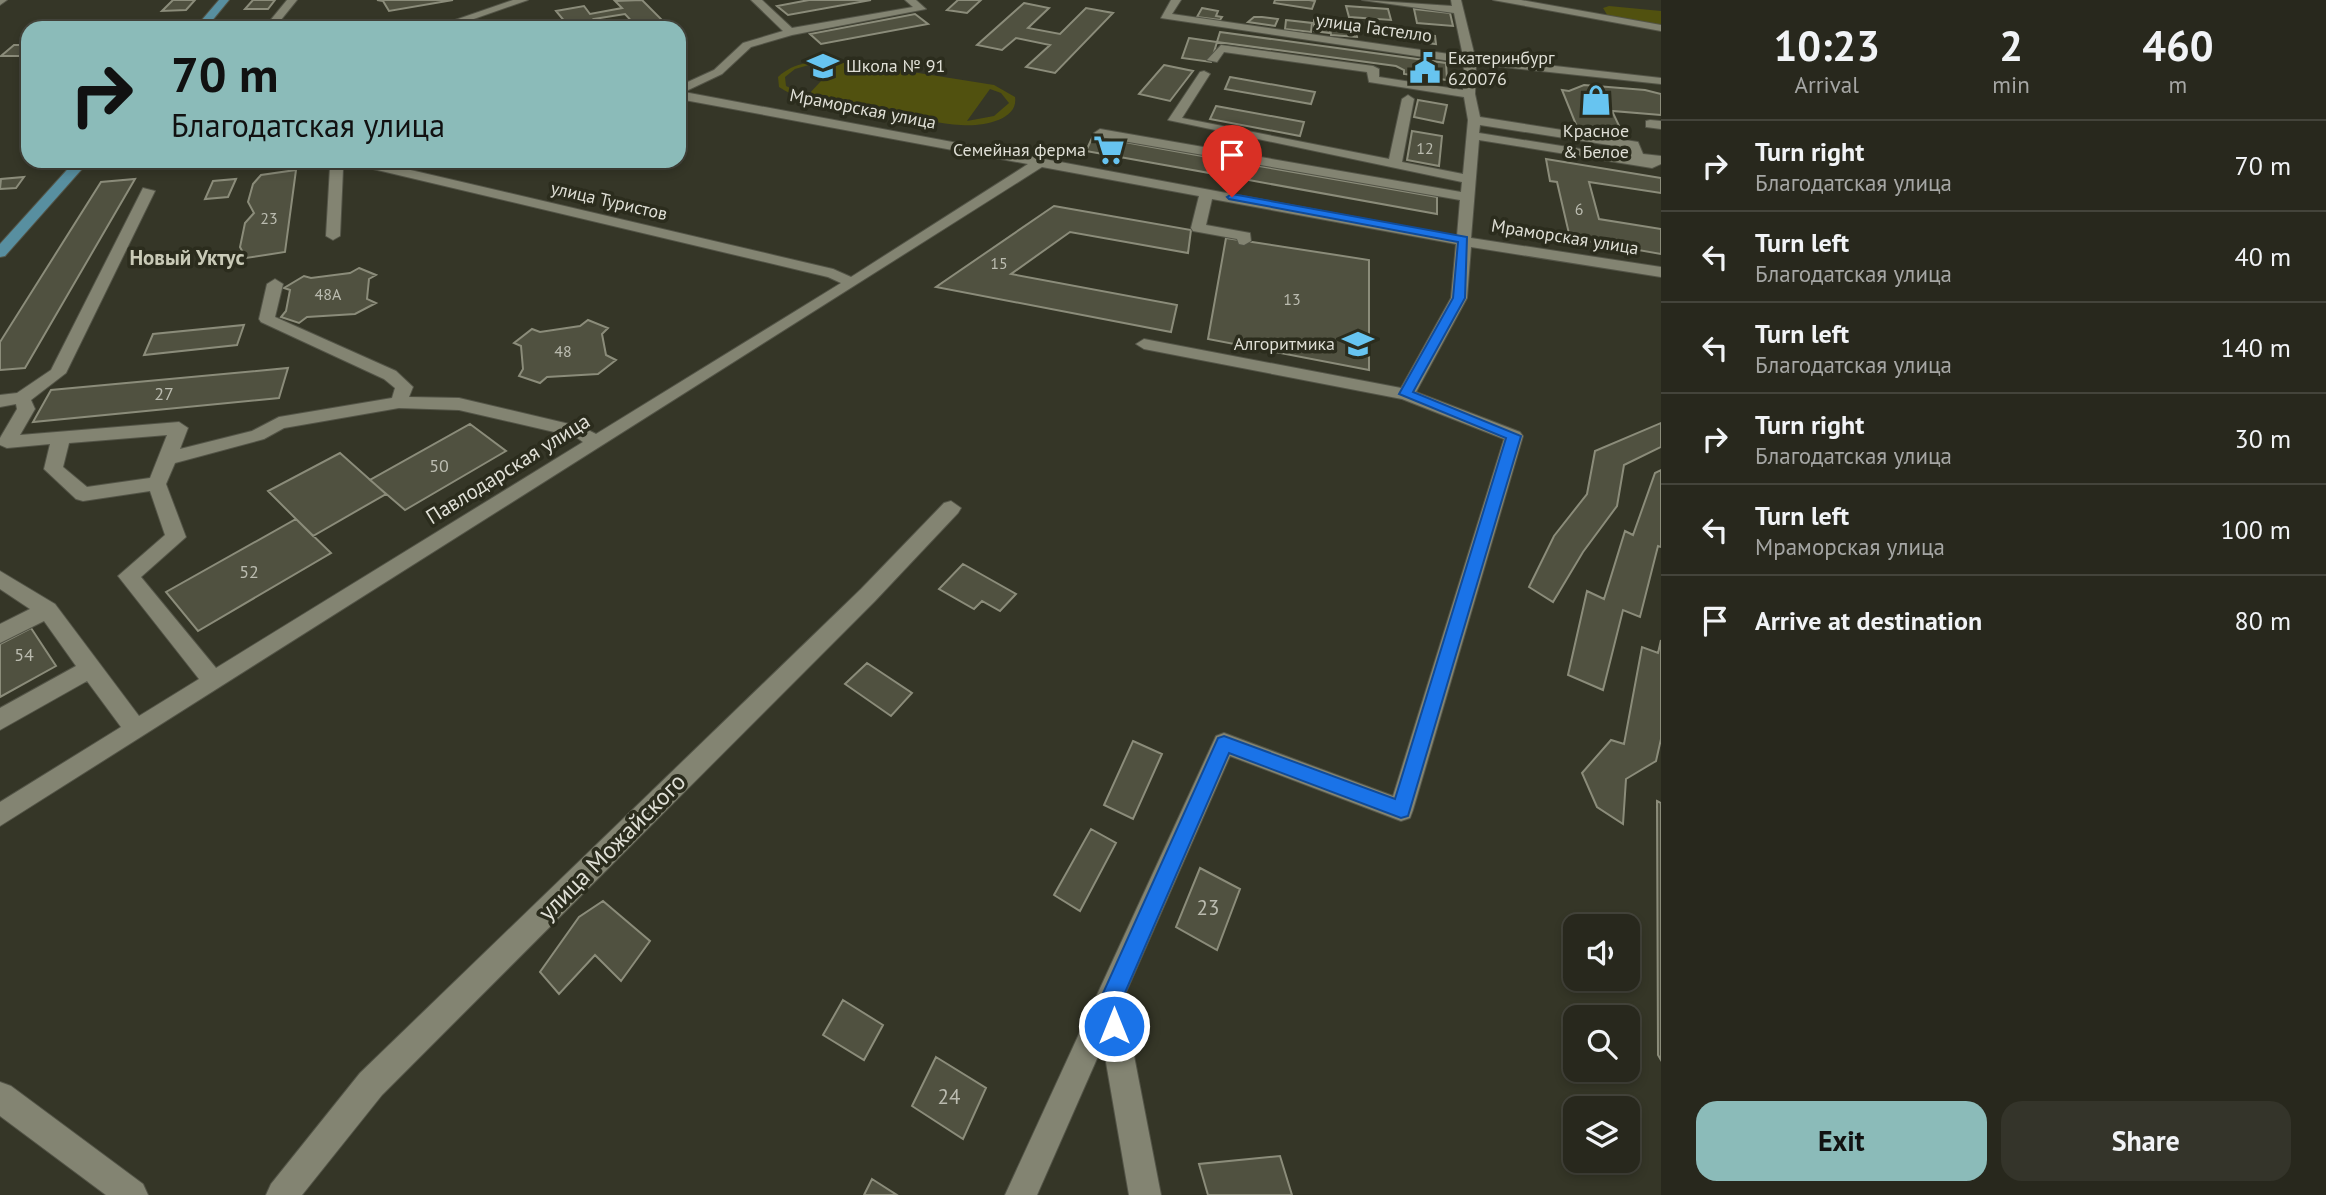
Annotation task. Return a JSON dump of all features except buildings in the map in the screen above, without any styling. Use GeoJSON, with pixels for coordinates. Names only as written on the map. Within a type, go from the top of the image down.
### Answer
{"type":"FeatureCollection","features":[{"type":"Feature","properties":{"kind":"main road"},"geometry":{"type":"LineString","coordinates":[[206,21],[224,0]]}},
{"type":"Feature","properties":{"kind":"main road"},"geometry":{"type":"LineString","coordinates":[[0,253],[76,168]]}},
{"type":"Feature","properties":{"kind":"street"},"geometry":{"type":"LineString","coordinates":[[275,21],[292,0]]}},
{"type":"Feature","properties":{"kind":"street"},"geometry":{"type":"LineString","coordinates":[[458,21],[523,0]]}},
{"type":"Feature","properties":{"kind":"street"},"geometry":{"type":"LineString","coordinates":[[758,2],[780,0]]}},
{"type":"Feature","properties":{"kind":"street"},"geometry":{"type":"LineString","coordinates":[[686,88],[718,72],[747,45],[790,32],[922,9],[910,0]]}},
{"type":"Feature","properties":{"kind":"street","name":"улица Гастелло"},"geometry":{"type":"LineString","coordinates":[[1176,0],[1165,16],[1471,60],[1661,81]]}},
{"type":"Feature","properties":{"kind":"street"},"geometry":{"type":"LineString","coordinates":[[1367,0],[1457,5],[1471,60],[1469,94],[1474,121],[1459,298],[1406,394]]}},
{"type":"Feature","properties":{"kind":"street"},"geometry":{"type":"LineString","coordinates":[[1505,0],[1567,10],[1611,23],[1661,28]]}},
{"type":"Feature","properties":{"kind":"street"},"geometry":{"type":"LineString","coordinates":[[758,2],[790,32]]}},
{"type":"Feature","properties":{"kind":"street"},"geometry":{"type":"LineString","coordinates":[[1213,60],[1221,48],[1373,69],[1373,80],[1469,94]]}},
{"type":"Feature","properties":{"kind":"street"},"geometry":{"type":"LineString","coordinates":[[1204,75],[1174,120],[1468,179]]}},
{"type":"Feature","properties":{"kind":"street","name":"Мраморская улица"},"geometry":{"type":"LineString","coordinates":[[686,93],[1040,162],[1205,198],[1463,245],[1661,272]]}},
{"type":"Feature","properties":{"kind":"street"},"geometry":{"type":"LineString","coordinates":[[1395,163],[1408,99]]}},
{"type":"Feature","properties":{"kind":"street"},"geometry":{"type":"LineString","coordinates":[[1474,121],[1633,145],[1638,157],[1661,160]]}},
{"type":"Feature","properties":{"kind":"street"},"geometry":{"type":"LineString","coordinates":[[1100,133],[1466,197]]}},
{"type":"Feature","properties":{"kind":"street"},"geometry":{"type":"LineString","coordinates":[[1471,135],[1661,166]]}},
{"type":"Feature","properties":{"kind":"street","name":"Павлодарская улица"},"geometry":{"type":"LineString","coordinates":[[0,815],[852,283],[1040,162]]}},
{"type":"Feature","properties":{"kind":"street"},"geometry":{"type":"LineString","coordinates":[[333,236],[337,168]]}},
{"type":"Feature","properties":{"kind":"street","name":"улица Туристов"},"geometry":{"type":"LineString","coordinates":[[385,168],[833,274],[852,283]]}},
{"type":"Feature","properties":{"kind":"street"},"geometry":{"type":"LineString","coordinates":[[0,401],[23,398],[58,373],[148,191]]}},
{"type":"Feature","properties":{"kind":"street"},"geometry":{"type":"LineString","coordinates":[[1205,198],[1198,228],[1245,236],[1244,241]]}},
{"type":"Feature","properties":{"kind":"street"},"geometry":{"type":"LineString","coordinates":[[275,284],[267,319],[390,375],[404,387],[399,402]]}},
{"type":"Feature","properties":{"kind":"street"},"geometry":{"type":"LineString","coordinates":[[1021,1195],[1110,1002],[1224,743],[1401,810],[1514,436],[1406,394],[1144,344]]}},
{"type":"Feature","properties":{"kind":"street"},"geometry":{"type":"LineString","coordinates":[[23,398],[26,409],[7,442],[178,428],[157,484],[176,537],[128,576],[213,680]]}},
{"type":"Feature","properties":{"kind":"street"},"geometry":{"type":"LineString","coordinates":[[166,459],[258,435],[279,423],[399,402],[458,404],[582,433],[594,442]]}},
{"type":"Feature","properties":{"kind":"street"},"geometry":{"type":"LineString","coordinates":[[61,438],[52,469],[83,494],[157,484]]}},
{"type":"Feature","properties":{"kind":"street","name":"улица Можайского"},"geometry":{"type":"LineString","coordinates":[[282,1195],[371,1084],[868,595],[950,508]]}},
{"type":"Feature","properties":{"kind":"street"},"geometry":{"type":"LineString","coordinates":[[0,579],[47,610],[136,730]]}},
{"type":"Feature","properties":{"kind":"street"},"geometry":{"type":"LineString","coordinates":[[0,634],[47,610]]}},
{"type":"Feature","properties":{"kind":"street"},"geometry":{"type":"LineString","coordinates":[[0,720],[89,669]]}},
{"type":"Feature","properties":{"kind":"street"},"geometry":{"type":"LineString","coordinates":[[1110,1002],[1145,1195]]}},
{"type":"Feature","properties":{"kind":"street"},"geometry":{"type":"LineString","coordinates":[[0,1097],[132,1195]]}},
{"type":"Feature","properties":{"kind":"shaded area"},"geometry":{"type":"Polygon","coordinates":[[[1609,6],[1661,11],[1661,26],[1609,18],[1603,8],[1609,6]]]}},
{"type":"Feature","properties":{"kind":"shaded area"},"geometry":{"type":"Polygon","coordinates":[[[843,61],[994,85],[1015,97],[1015,105],[1011,112],[997,121],[978,125],[953,124],[821,104],[779,87],[778,77],[792,67],[808,63],[843,61]],[[837,64],[809,65],[795,69],[785,77],[786,86],[807,96],[837,64]],[[990,89],[967,121],[994,116],[1009,103],[1001,93],[990,89]]]}},
{"type":"Feature","properties":{"kind":"place","name":"Школа № 91"},"geometry":{"type":"Point","coordinates":[823,66]}},
{"type":"Feature","properties":{"kind":"place","name":"Екатеринбург 620076"},"geometry":{"type":"Point","coordinates":[1425,68]}},
{"type":"Feature","properties":{"kind":"place","name":"Красное & Белое"},"geometry":{"type":"Point","coordinates":[1596,100]}},
{"type":"Feature","properties":{"kind":"place","name":"Семейная ферма"},"geometry":{"type":"Point","coordinates":[1109,150]}},
{"type":"Feature","properties":{"kind":"place","name":"Алгоритмика"},"geometry":{"type":"Point","coordinates":[1358,344]}},
{"type":"Feature","properties":{"kind":"district","name":"Новый Уктус"},"geometry":{"type":"Point","coordinates":[187,258]}},
{"type":"Feature","properties":{"kind":"route"},"geometry":{"type":"LineString","coordinates":[[1114,1026],[1110,1002],[1224,743],[1401,810],[1514,436],[1406,394],[1459,298],[1463,240],[1232,197]]}}]}
